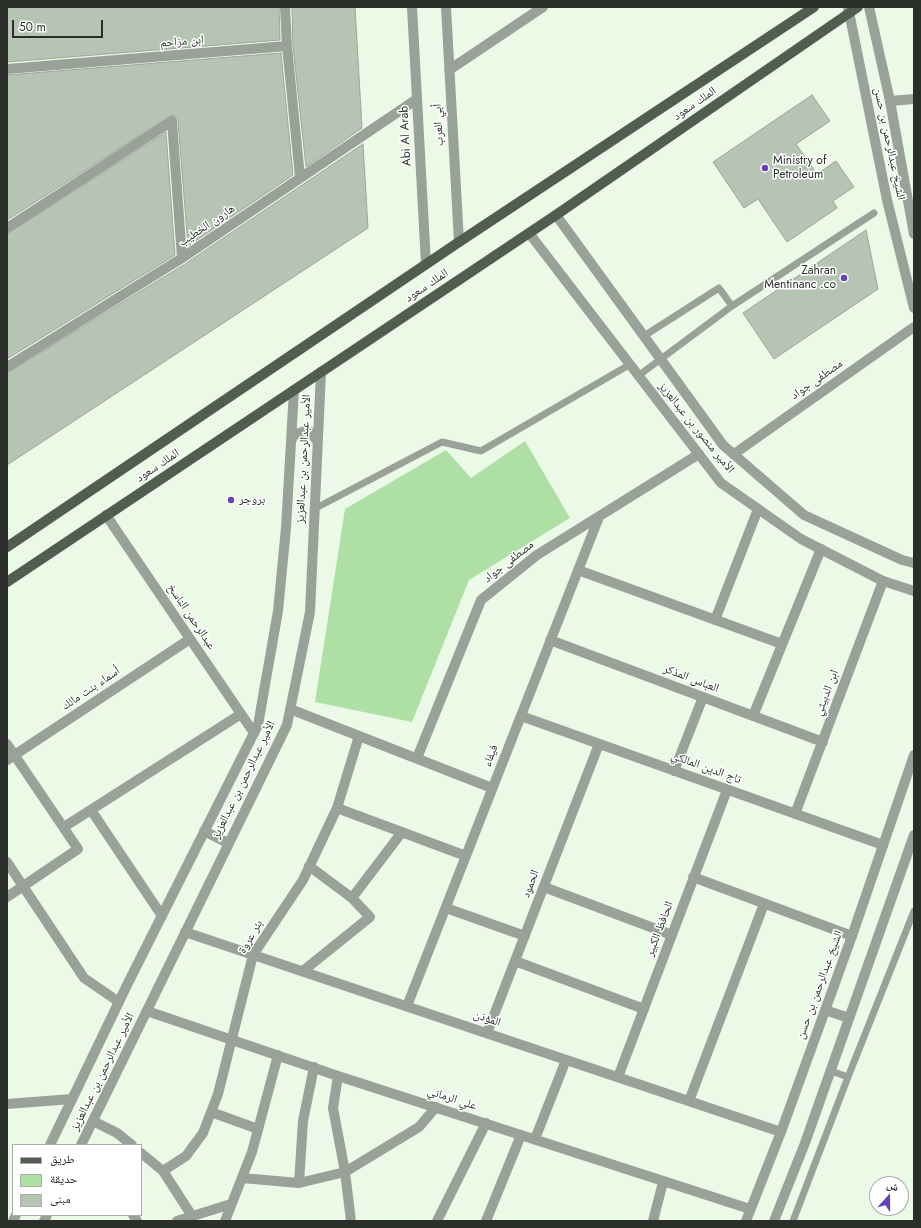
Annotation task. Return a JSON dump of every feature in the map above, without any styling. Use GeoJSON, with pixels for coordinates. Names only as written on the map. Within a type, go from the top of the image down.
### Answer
{"type":"FeatureCollection","features":[{"type":"Feature","properties":{"kind":"main road","name":"الملك سعود"},"geometry":{"type":"LineString","coordinates":[[7,548],[426,264],[814,7]]}},
{"type":"Feature","properties":{"kind":"main road","name":"الملك سعود"},"geometry":{"type":"LineString","coordinates":[[7,582],[529,234],[849,10],[858,7]]}},
{"type":"Feature","properties":{"kind":"street"},"geometry":{"type":"LineString","coordinates":[[285,7],[287,46],[300,177]]}},
{"type":"Feature","properties":{"kind":"street","name":"Abi Al Arab"},"geometry":{"type":"LineString","coordinates":[[412,7],[426,264]]}},
{"type":"Feature","properties":{"kind":"street","name":"أبي العرب"},"geometry":{"type":"LineString","coordinates":[[446,7],[459,242]]}},
{"type":"Feature","properties":{"kind":"street"},"geometry":{"type":"LineString","coordinates":[[449,70],[543,7]]}},
{"type":"Feature","properties":{"kind":"street","name":"الشيخ عبدالرحمن بن حسن"},"geometry":{"type":"LineString","coordinates":[[869,7],[890,101],[914,234]]}},
{"type":"Feature","properties":{"kind":"street","name":"الشيخ عبدالرحمن بن حسن"},"geometry":{"type":"LineString","coordinates":[[849,10],[887,200],[914,308]]}},
{"type":"Feature","properties":{"kind":"street","name":"ابن مزاحم"},"geometry":{"type":"LineString","coordinates":[[7,69],[287,46]]}},
{"type":"Feature","properties":{"kind":"street","name":"هارون الخطيب"},"geometry":{"type":"LineString","coordinates":[[7,367],[182,258],[417,99]]}},
{"type":"Feature","properties":{"kind":"street"},"geometry":{"type":"LineString","coordinates":[[890,101],[914,99]]}},
{"type":"Feature","properties":{"kind":"street"},"geometry":{"type":"LineString","coordinates":[[7,228],[172,121],[182,258]]}},
{"type":"Feature","properties":{"kind":"street","name":"الأمير منصور بن عبدالعزيز"},"geometry":{"type":"LineString","coordinates":[[556,215],[724,445],[804,515],[902,560],[914,563]]}},
{"type":"Feature","properties":{"kind":"street","name":"الأمير منصور بن عبدالعزيز"},"geometry":{"type":"LineString","coordinates":[[529,234],[721,483],[802,539],[883,581],[914,591]]}},
{"type":"Feature","properties":{"kind":"street","name":"مصطفى جواد"},"geometry":{"type":"LineString","coordinates":[[734,454],[914,327]]}},
{"type":"Feature","properties":{"kind":"street","name":"الأمير عبدالرحمن بن عبدالعزيز"},"geometry":{"type":"LineString","coordinates":[[82,1144],[228,843],[287,725],[310,612],[321,372]]}},
{"type":"Feature","properties":{"kind":"street","name":"الأمير عبدالرحمن بن عبدالعزيز"},"geometry":{"type":"LineString","coordinates":[[50,1144],[119,1002],[258,725],[278,611],[286,528],[294,390]]}},
{"type":"Feature","properties":{"kind":"street"},"geometry":{"type":"LineString","coordinates":[[291,441],[296,433],[305,431],[310,432],[317,441]]}},
{"type":"Feature","properties":{"kind":"street","name":"مصطفى جواد"},"geometry":{"type":"LineString","coordinates":[[417,758],[481,600],[537,555],[698,454]]}},
{"type":"Feature","properties":{"kind":"street"},"geometry":{"type":"LineString","coordinates":[[715,620],[758,509]]}},
{"type":"Feature","properties":{"kind":"street","name":"عبدالرحمن الناسخ"},"geometry":{"type":"LineString","coordinates":[[106,516],[254,733]]}},
{"type":"Feature","properties":{"kind":"street","name":"فيفاء"},"geometry":{"type":"LineString","coordinates":[[407,1006],[599,517]]}},
{"type":"Feature","properties":{"kind":"street"},"geometry":{"type":"LineString","coordinates":[[753,716],[821,549]]}},
{"type":"Feature","properties":{"kind":"street"},"geometry":{"type":"LineString","coordinates":[[578,570],[782,644]]}},
{"type":"Feature","properties":{"kind":"street","name":"ابن الدبيثي"},"geometry":{"type":"LineString","coordinates":[[796,814],[883,581]]}},
{"type":"Feature","properties":{"kind":"street","name":"أسماء بنت مالك"},"geometry":{"type":"LineString","coordinates":[[11,758],[190,639]]}},
{"type":"Feature","properties":{"kind":"street","name":"العباس المذكر"},"geometry":{"type":"LineString","coordinates":[[550,640],[822,742]]}},
{"type":"Feature","properties":{"kind":"street"},"geometry":{"type":"LineString","coordinates":[[674,771],[703,697]]}},
{"type":"Feature","properties":{"kind":"street"},"geometry":{"type":"LineString","coordinates":[[290,709],[492,788]]}},
{"type":"Feature","properties":{"kind":"street"},"geometry":{"type":"LineString","coordinates":[[64,827],[241,714]]}},
{"type":"Feature","properties":{"kind":"street","name":"تاج الدين المالكي"},"geometry":{"type":"LineString","coordinates":[[520,716],[883,845]]}},
{"type":"Feature","properties":{"kind":"street","name":"بئر عروة"},"geometry":{"type":"LineString","coordinates":[[163,1171],[186,1156],[203,1134],[218,1094],[253,955],[303,880],[337,808],[360,736]]}},
{"type":"Feature","properties":{"kind":"street"},"geometry":{"type":"LineString","coordinates":[[7,744],[11,758],[64,827],[78,849],[7,897]]}},
{"type":"Feature","properties":{"kind":"street","name":"الحمود"},"geometry":{"type":"LineString","coordinates":[[487,1033],[599,744]]}},
{"type":"Feature","properties":{"kind":"street","name":"الشيخ عبدالرحمن بن حسن"},"geometry":{"type":"LineString","coordinates":[[746,1221],[781,1132],[852,936],[914,755]]}},
{"type":"Feature","properties":{"kind":"street","name":"الحافظ الكبير"},"geometry":{"type":"LineString","coordinates":[[618,1078],[727,790]]}},
{"type":"Feature","properties":{"kind":"street"},"geometry":{"type":"LineString","coordinates":[[337,808],[466,856]]}},
{"type":"Feature","properties":{"kind":"street"},"geometry":{"type":"LineString","coordinates":[[91,810],[162,916]]}},
{"type":"Feature","properties":{"kind":"street"},"geometry":{"type":"LineString","coordinates":[[204,831],[228,843]]}},
{"type":"Feature","properties":{"kind":"street"},"geometry":{"type":"LineString","coordinates":[[352,898],[402,832]]}},
{"type":"Feature","properties":{"kind":"street"},"geometry":{"type":"LineString","coordinates":[[774,1221],[805,1143],[914,835]]}},
{"type":"Feature","properties":{"kind":"street"},"geometry":{"type":"LineString","coordinates":[[7,862],[84,978],[119,1002]]}},
{"type":"Feature","properties":{"kind":"street"},"geometry":{"type":"LineString","coordinates":[[303,971],[370,917],[352,898],[309,866]]}},
{"type":"Feature","properties":{"kind":"street"},"geometry":{"type":"LineString","coordinates":[[693,877],[852,936]]}},
{"type":"Feature","properties":{"kind":"street"},"geometry":{"type":"LineString","coordinates":[[544,887],[672,935]]}},
{"type":"Feature","properties":{"kind":"street"},"geometry":{"type":"LineString","coordinates":[[689,1101],[764,904]]}},
{"type":"Feature","properties":{"kind":"street"},"geometry":{"type":"LineString","coordinates":[[446,908],[525,936]]}},
{"type":"Feature","properties":{"kind":"street","name":"المؤذن"},"geometry":{"type":"LineString","coordinates":[[185,932],[781,1132]]}},
{"type":"Feature","properties":{"kind":"street"},"geometry":{"type":"LineString","coordinates":[[515,961],[644,1009]]}},
{"type":"Feature","properties":{"kind":"street"},"geometry":{"type":"LineString","coordinates":[[825,1010],[849,1018]]}},
{"type":"Feature","properties":{"kind":"street","name":"علي الرماني"},"geometry":{"type":"LineString","coordinates":[[147,1011],[338,1076],[750,1209]]}},
{"type":"Feature","properties":{"kind":"street"},"geometry":{"type":"LineString","coordinates":[[225,1221],[242,1178],[258,1129],[278,1056]]}},
{"type":"Feature","properties":{"kind":"street"},"geometry":{"type":"LineString","coordinates":[[535,1139],[566,1060]]}},
{"type":"Feature","properties":{"kind":"street"},"geometry":{"type":"LineString","coordinates":[[299,1183],[303,1121],[314,1067]]}},
{"type":"Feature","properties":{"kind":"street"},"geometry":{"type":"LineString","coordinates":[[338,1076],[333,1108],[345,1172],[351,1221]]}},
{"type":"Feature","properties":{"kind":"street"},"geometry":{"type":"LineString","coordinates":[[7,1104],[72,1099]]}},
{"type":"Feature","properties":{"kind":"street"},"geometry":{"type":"LineString","coordinates":[[242,1178],[299,1183],[345,1172],[418,1127],[436,1107]]}},
{"type":"Feature","properties":{"kind":"street"},"geometry":{"type":"LineString","coordinates":[[211,1112],[258,1129]]}},
{"type":"Feature","properties":{"kind":"street"},"geometry":{"type":"LineString","coordinates":[[93,1121],[117,1133],[131,1144]]}},
{"type":"Feature","properties":{"kind":"street"},"geometry":{"type":"LineString","coordinates":[[437,1221],[486,1123]]}},
{"type":"Feature","properties":{"kind":"street"},"geometry":{"type":"LineString","coordinates":[[486,1221],[521,1135]]}},
{"type":"Feature","properties":{"kind":"street"},"geometry":{"type":"LineString","coordinates":[[142,1153],[163,1171],[192,1216]]}},
{"type":"Feature","properties":{"kind":"street"},"geometry":{"type":"LineString","coordinates":[[653,1221],[663,1182]]}},
{"type":"Feature","properties":{"kind":"street"},"geometry":{"type":"LineString","coordinates":[[177,1221],[232,1204]]}},
{"type":"Feature","properties":{"kind":"lane"},"geometry":{"type":"LineString","coordinates":[[638,376],[662,360],[732,306],[874,213]]}},
{"type":"Feature","properties":{"kind":"lane"},"geometry":{"type":"LineString","coordinates":[[644,336],[719,288],[732,306]]}},
{"type":"Feature","properties":{"kind":"lane"},"geometry":{"type":"LineString","coordinates":[[314,509],[442,442],[481,451],[629,365]]}},
{"type":"Feature","properties":{"kind":"lane"},"geometry":{"type":"LineString","coordinates":[[793,1221],[914,911]]}},
{"type":"Feature","properties":{"kind":"lane"},"geometry":{"type":"LineString","coordinates":[[830,1071],[848,1077]]}},
{"type":"Feature","properties":{"kind":"green space"},"geometry":{"type":"Polygon","coordinates":[[[525,441],[570,518],[469,580],[412,722],[315,702],[345,509],[446,450],[471,478],[525,441]]]}},
{"type":"Feature","properties":{"kind":"building"},"geometry":{"type":"Polygon","coordinates":[[[7,7],[279,7],[280,40],[7,62],[7,7]]]}},
{"type":"Feature","properties":{"kind":"building"},"geometry":{"type":"Polygon","coordinates":[[[292,7],[355,7],[362,128],[306,167],[293,46],[292,7]]]}},
{"type":"Feature","properties":{"kind":"building"},"geometry":{"type":"Polygon","coordinates":[[[281,53],[293,175],[188,246],[178,121],[177,117],[172,115],[7,220],[7,75],[281,53]]]}},
{"type":"Feature","properties":{"kind":"building","name":"Ministry of Petroleum"},"geometry":{"type":"Polygon","coordinates":[[[812,95],[830,121],[796,144],[817,174],[836,161],[854,187],[833,201],[837,208],[787,242],[758,199],[744,208],[713,162],[812,95]]]}},
{"type":"Feature","properties":{"kind":"building"},"geometry":{"type":"Polygon","coordinates":[[[166,132],[175,255],[7,359],[7,234],[166,132]]]}},
{"type":"Feature","properties":{"kind":"building"},"geometry":{"type":"Polygon","coordinates":[[[363,144],[368,228],[7,465],[7,373],[185,264],[363,144]]]}},
{"type":"Feature","properties":{"kind":"building"},"geometry":{"type":"Polygon","coordinates":[[[866,230],[878,289],[774,359],[743,313],[866,230]]]}},
{"type":"Feature","properties":{"kind":"place","name":"Ministry of Petroleum"},"geometry":{"type":"Point","coordinates":[765,168]}},
{"type":"Feature","properties":{"kind":"place","name":"Zahran Mentinanc .co"},"geometry":{"type":"Point","coordinates":[844,278]}},
{"type":"Feature","properties":{"kind":"place","name":"بروجر"},"geometry":{"type":"Point","coordinates":[231,500]}}]}
